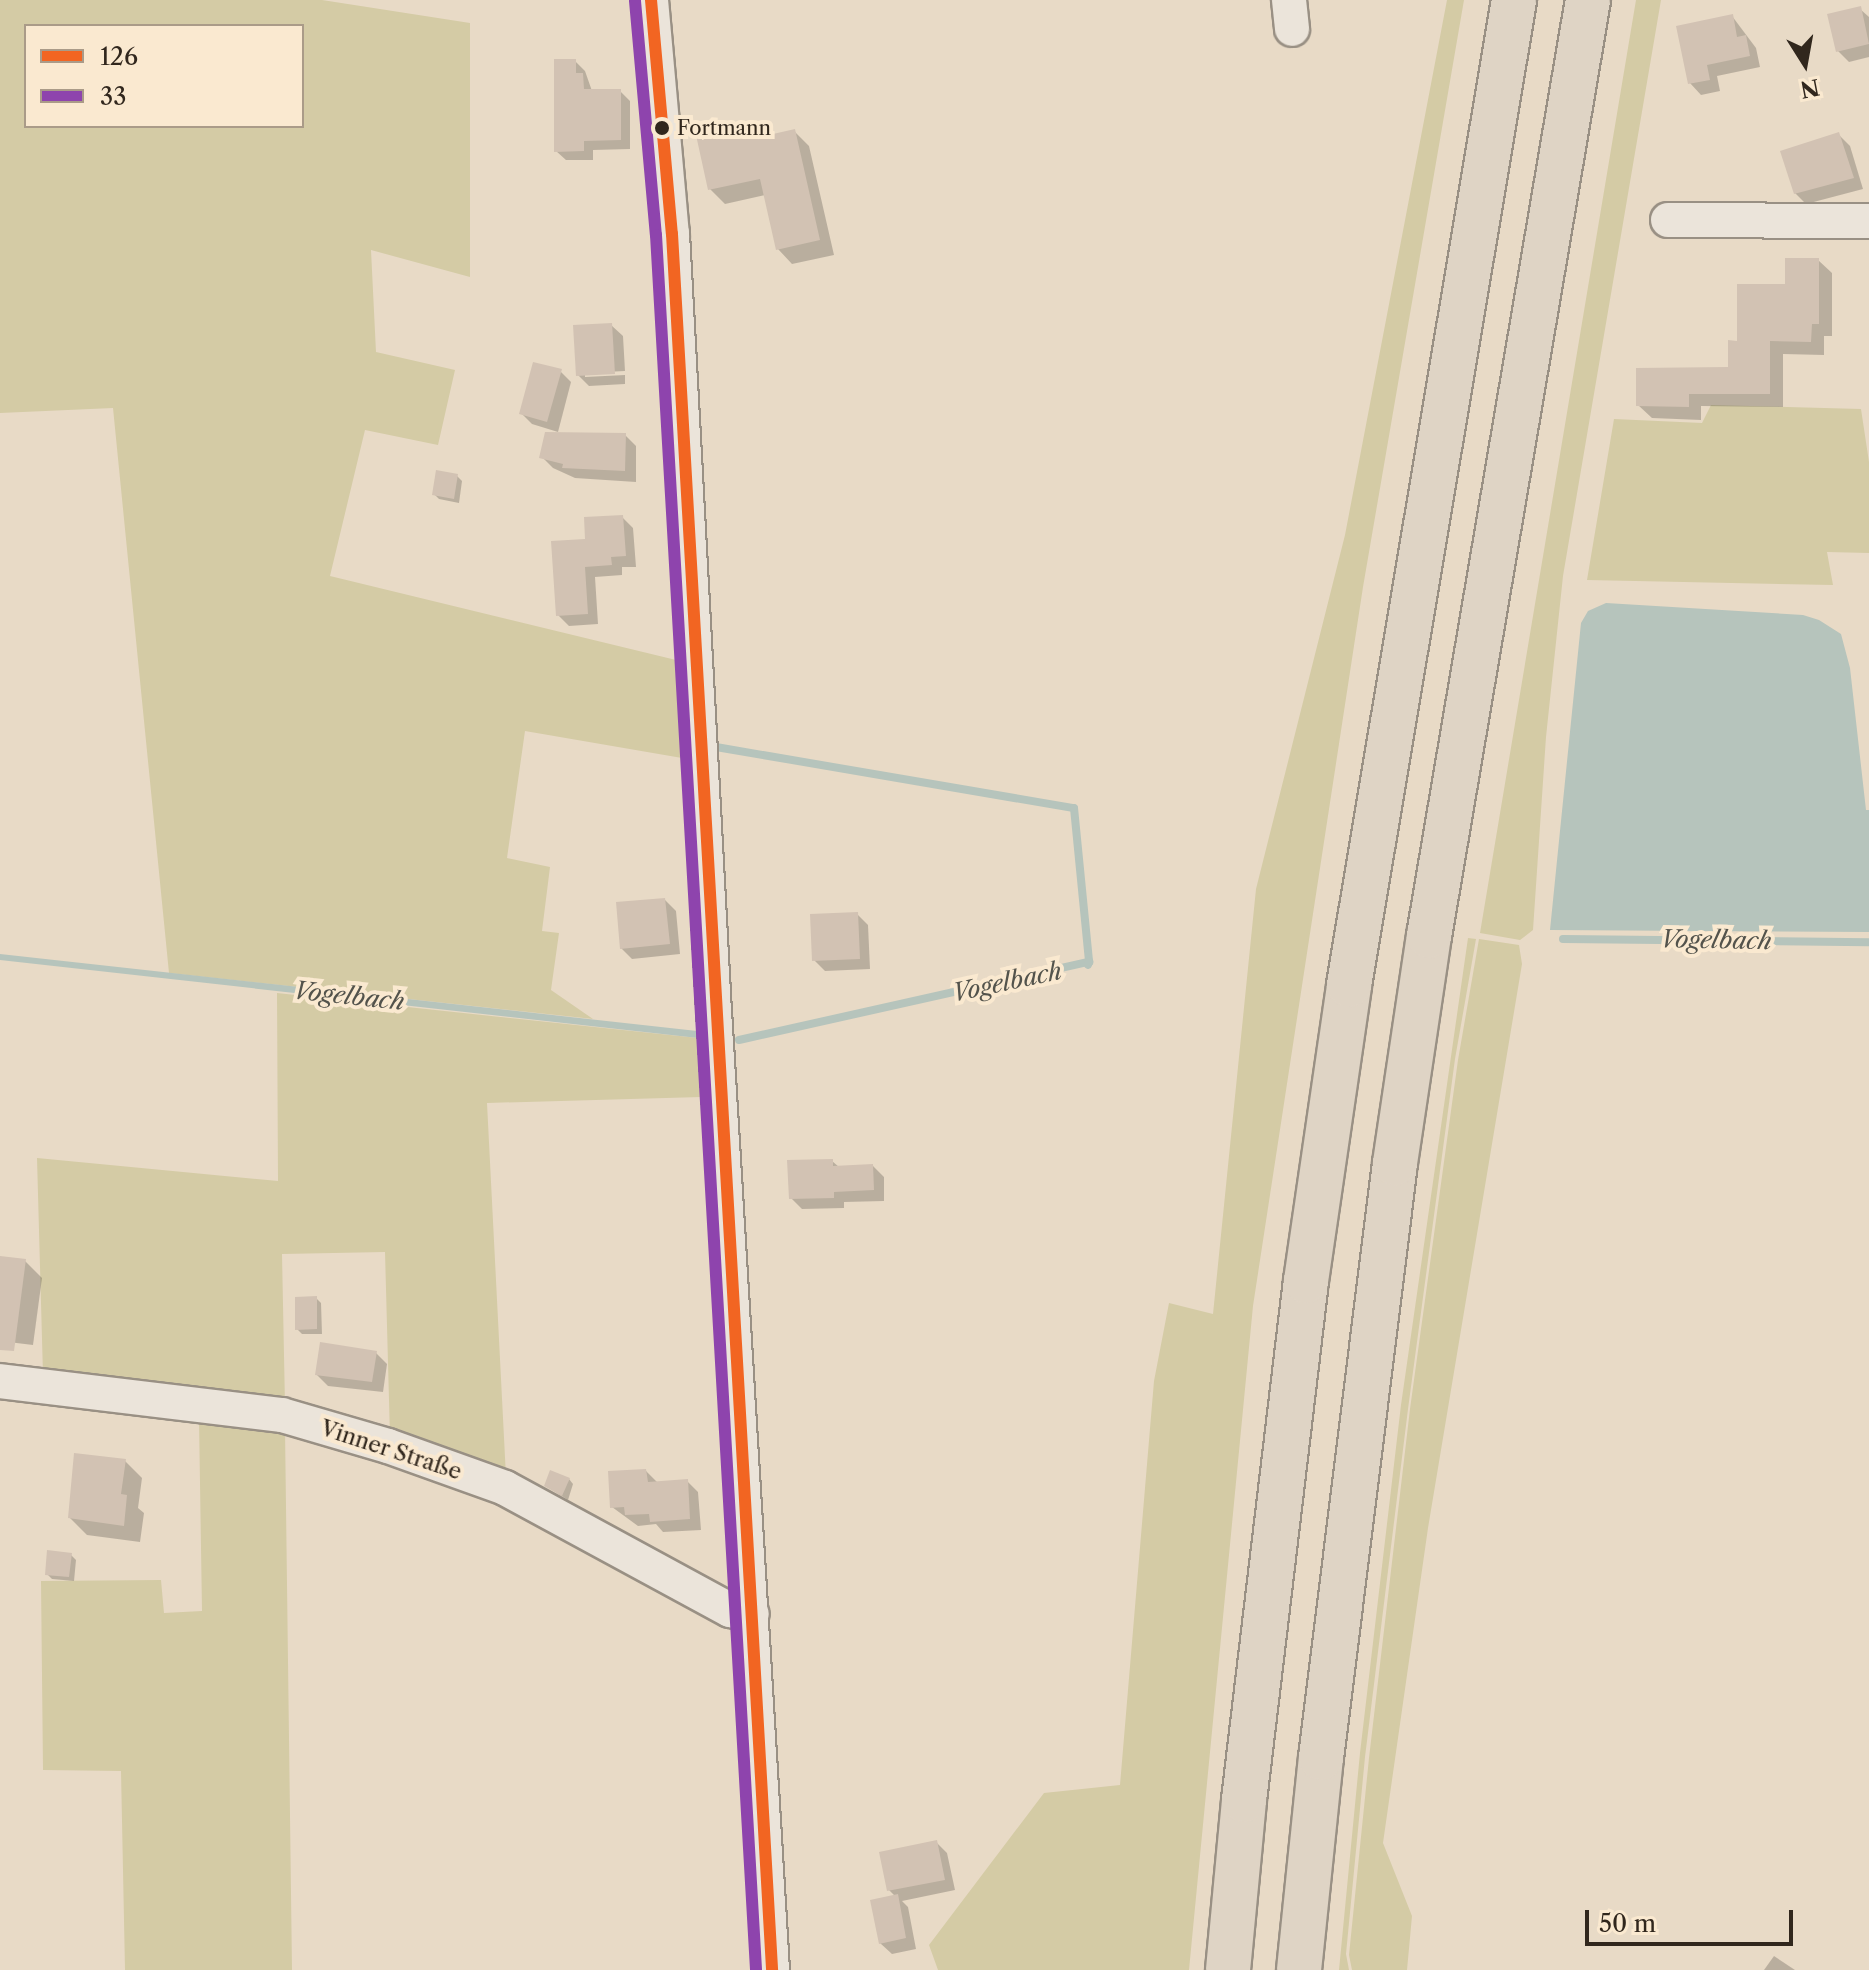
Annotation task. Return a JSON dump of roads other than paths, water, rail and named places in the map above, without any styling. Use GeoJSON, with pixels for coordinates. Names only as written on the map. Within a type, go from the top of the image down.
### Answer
{"type":"FeatureCollection","features":[{"type":"Feature","properties":{"kind":"highway"},"geometry":{"type":"LineString","coordinates":[[1228,1970],[1254,1705],[1310,1250],[1349,985],[1514,0]]}},
{"type":"Feature","properties":{"kind":"highway"},"geometry":{"type":"LineString","coordinates":[[1299,1970],[1325,1728],[1397,1148],[1429,936],[1588,0]]}},
{"type":"Feature","properties":{"kind":"street"},"geometry":{"type":"LineString","coordinates":[[651,0],[672,234],[714,1011],[772,1970]]}},
{"type":"Feature","properties":{"kind":"street"},"geometry":{"type":"LineString","coordinates":[[1668,220],[1869,221]]}},
{"type":"Feature","properties":{"kind":"street","name":"Vinner Straße"},"geometry":{"type":"LineString","coordinates":[[0,1381],[282,1415],[388,1446],[505,1488],[730,1610],[752,1614]]}},
{"type":"Feature","properties":{"kind":"water"},"geometry":{"type":"Polygon","coordinates":[[[1606,603],[1803,615],[1819,620],[1841,634],[1850,668],[1866,810],[1869,810],[1869,932],[1550,930],[1581,623],[1588,611],[1606,603]]]}},
{"type":"Feature","properties":{"kind":"water"},"geometry":{"type":"Polygon","coordinates":[[[0,954],[697,1031],[698,1038],[0,960],[0,954]]]}},
{"type":"Feature","properties":{"kind":"waterway"},"geometry":{"type":"LineString","coordinates":[[716,747],[1074,808],[1089,962]]}},
{"type":"Feature","properties":{"kind":"waterway","name":"Vogelbach"},"geometry":{"type":"LineString","coordinates":[[1563,939],[1869,942]]}},
{"type":"Feature","properties":{"kind":"waterway","name":"Vogelbach"},"geometry":{"type":"LineString","coordinates":[[739,1040],[1089,962],[1088,965]]}},
{"type":"Feature","properties":{"kind":"place","name":"Fortmann"},"geometry":{"type":"Point","coordinates":[662,128]}}]}
